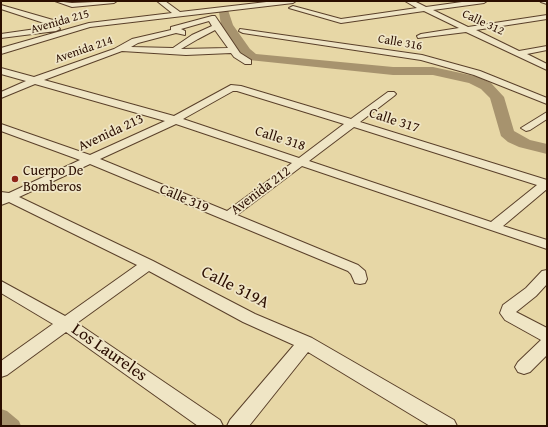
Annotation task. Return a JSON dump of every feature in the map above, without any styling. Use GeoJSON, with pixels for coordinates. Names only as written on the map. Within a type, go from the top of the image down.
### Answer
{"type":"FeatureCollection","features":[{"type":"Feature","properties":{"kind":"street"},"geometry":{"type":"LineString","coordinates":[[58,1],[78,5],[114,1]]}},
{"type":"Feature","properties":{"kind":"street"},"geometry":{"type":"LineString","coordinates":[[160,1],[178,14]]}},
{"type":"Feature","properties":{"kind":"street","name":"Calle 312"},"geometry":{"type":"LineString","coordinates":[[408,1],[547,67]]}},
{"type":"Feature","properties":{"kind":"street"},"geometry":{"type":"LineString","coordinates":[[293,4],[341,21],[484,1]]}},
{"type":"Feature","properties":{"kind":"street"},"geometry":{"type":"LineString","coordinates":[[543,1],[547,2]]}},
{"type":"Feature","properties":{"kind":"street","name":"Avenida 215"},"geometry":{"type":"LineString","coordinates":[[1,51],[89,25],[178,14],[210,15],[293,4]]}},
{"type":"Feature","properties":{"kind":"street"},"geometry":{"type":"LineString","coordinates":[[1,7],[50,22],[56,29]]}},
{"type":"Feature","properties":{"kind":"street"},"geometry":{"type":"LineString","coordinates":[[210,15],[216,27],[232,50],[248,62]]}},
{"type":"Feature","properties":{"kind":"street","name":"Avenida 214"},"geometry":{"type":"LineString","coordinates":[[1,95],[57,71],[123,49],[135,41],[175,31],[177,27],[210,15]]}},
{"type":"Feature","properties":{"kind":"street"},"geometry":{"type":"LineString","coordinates":[[421,36],[547,17]]}},
{"type":"Feature","properties":{"kind":"street"},"geometry":{"type":"LineString","coordinates":[[1,36],[89,25]]}},
{"type":"Feature","properties":{"kind":"street"},"geometry":{"type":"LineString","coordinates":[[177,51],[177,48],[216,27]]}},
{"type":"Feature","properties":{"kind":"street"},"geometry":{"type":"LineString","coordinates":[[175,31],[195,37]]}},
{"type":"Feature","properties":{"kind":"street","name":"Calle 316"},"geometry":{"type":"LineString","coordinates":[[243,31],[422,58],[477,73],[547,100]]}},
{"type":"Feature","properties":{"kind":"street"},"geometry":{"type":"LineString","coordinates":[[1,39],[18,46]]}},
{"type":"Feature","properties":{"kind":"street"},"geometry":{"type":"LineString","coordinates":[[520,53],[547,48]]}},
{"type":"Feature","properties":{"kind":"street"},"geometry":{"type":"LineString","coordinates":[[123,49],[186,52],[232,50]]}},
{"type":"Feature","properties":{"kind":"street","name":"Calle 318"},"geometry":{"type":"LineString","coordinates":[[1,71],[175,120],[547,245]]}},
{"type":"Feature","properties":{"kind":"street","name":"Avenida 213"},"geometry":{"type":"LineString","coordinates":[[4,197],[175,120],[231,88]]}},
{"type":"Feature","properties":{"kind":"street","name":"Calle 317"},"geometry":{"type":"LineString","coordinates":[[231,88],[238,88],[546,184]]}},
{"type":"Feature","properties":{"kind":"street","name":"Avenida 212"},"geometry":{"type":"LineString","coordinates":[[227,217],[391,94]]}},
{"type":"Feature","properties":{"kind":"street"},"geometry":{"type":"LineString","coordinates":[[526,128],[547,115]]}},
{"type":"Feature","properties":{"kind":"street","name":"Calle 319"},"geometry":{"type":"LineString","coordinates":[[1,127],[89,159],[353,268],[358,271],[360,279]]}},
{"type":"Feature","properties":{"kind":"street"},"geometry":{"type":"LineString","coordinates":[[493,227],[546,184]]}},
{"type":"Feature","properties":{"kind":"street","name":"Calle 319A"},"geometry":{"type":"LineString","coordinates":[[4,197],[148,264],[249,318],[306,343],[447,426]]}},
{"type":"Feature","properties":{"kind":"street"},"geometry":{"type":"LineString","coordinates":[[1,370],[148,264]]}},
{"type":"Feature","properties":{"kind":"street"},"geometry":{"type":"LineString","coordinates":[[547,275],[531,292],[509,309],[508,312],[511,316],[547,336]]}},
{"type":"Feature","properties":{"kind":"street","name":"Los Laureles"},"geometry":{"type":"LineString","coordinates":[[1,286],[65,323],[213,426]]}},
{"type":"Feature","properties":{"kind":"street"},"geometry":{"type":"LineString","coordinates":[[237,426],[306,343]]}},
{"type":"Feature","properties":{"kind":"street"},"geometry":{"type":"LineString","coordinates":[[524,367],[547,345]]}},
{"type":"Feature","properties":{"kind":"waterway"},"geometry":{"type":"LineString","coordinates":[[224,12],[227,25],[246,52],[253,57],[393,71],[433,71],[448,73],[474,80],[486,86],[497,97],[507,133],[514,139],[525,144],[547,149]]}},
{"type":"Feature","properties":{"kind":"waterway"},"geometry":{"type":"LineString","coordinates":[[1,416],[13,426]]}},
{"type":"Feature","properties":{"kind":"place","name":"Cuerpo De Bomberos"},"geometry":{"type":"Point","coordinates":[15,179]}}]}
